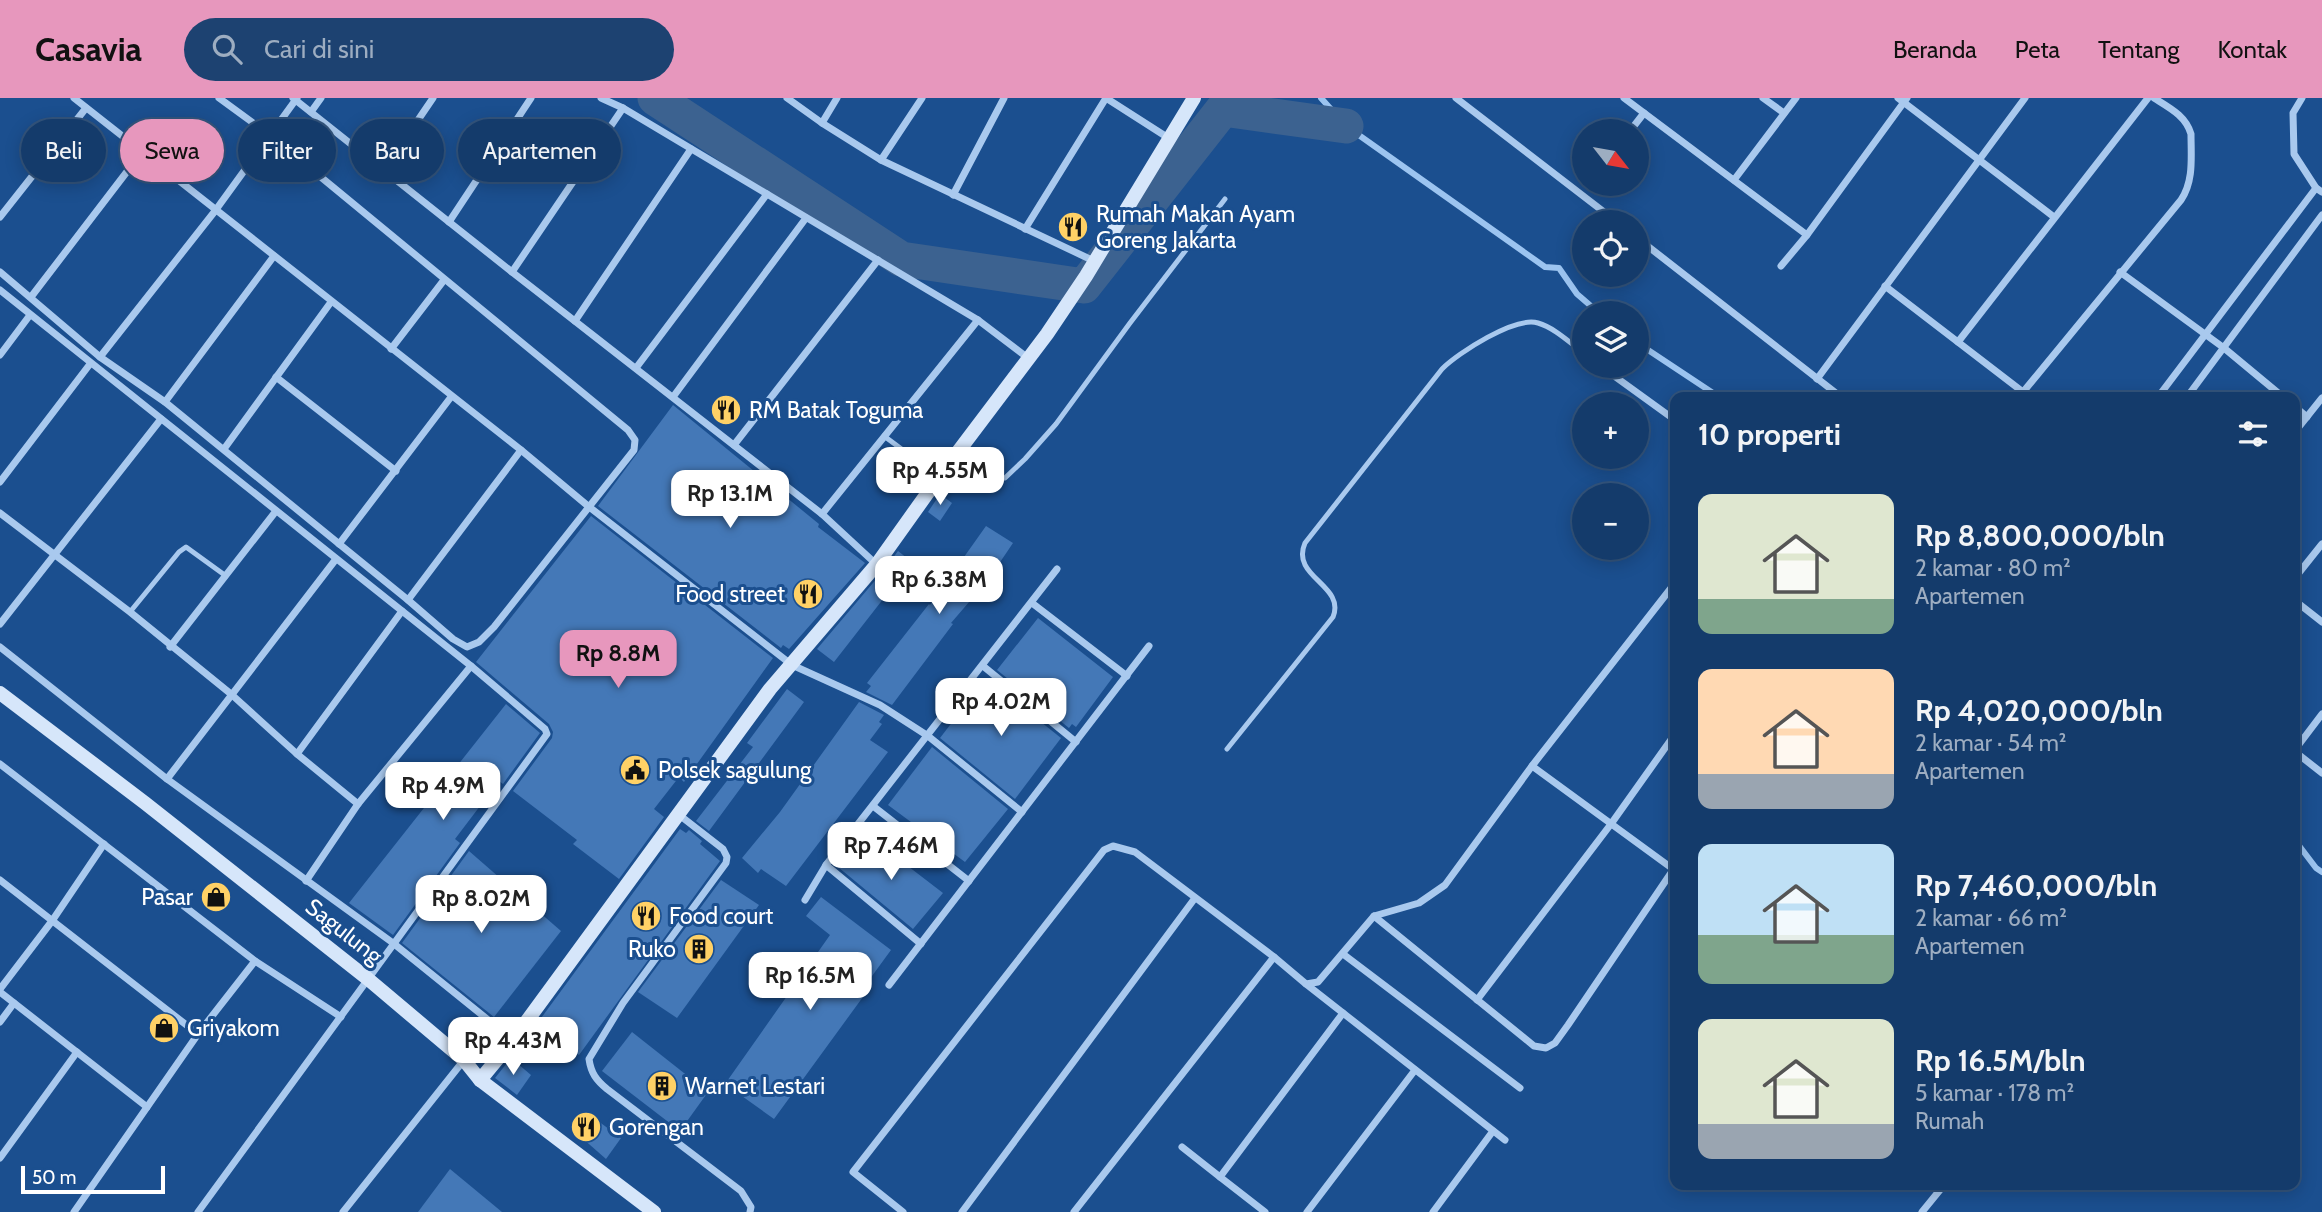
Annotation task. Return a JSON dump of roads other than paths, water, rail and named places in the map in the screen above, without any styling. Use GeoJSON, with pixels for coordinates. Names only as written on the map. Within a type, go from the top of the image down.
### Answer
{"type":"FeatureCollection","features":[{"type":"Feature","properties":{"kind":"street"},"geometry":{"type":"LineString","coordinates":[[74,98],[120,135]]}},
{"type":"Feature","properties":{"kind":"street"},"geometry":{"type":"LineString","coordinates":[[219,98],[248,119]]}},
{"type":"Feature","properties":{"kind":"street"},"geometry":{"type":"LineString","coordinates":[[311,112],[321,98]]}},
{"type":"Feature","properties":{"kind":"street"},"geometry":{"type":"LineString","coordinates":[[419,119],[433,98]]}},
{"type":"Feature","properties":{"kind":"street"},"geometry":{"type":"LineString","coordinates":[[449,222],[531,98]]}},
{"type":"Feature","properties":{"kind":"street"},"geometry":{"type":"LineString","coordinates":[[601,98],[623,108],[978,320],[1028,358]]}},
{"type":"Feature","properties":{"kind":"street"},"geometry":{"type":"LineString","coordinates":[[787,98],[881,160],[1095,261]]}},
{"type":"Feature","properties":{"kind":"street"},"geometry":{"type":"LineString","coordinates":[[822,123],[837,98]]}},
{"type":"Feature","properties":{"kind":"street"},"geometry":{"type":"LineString","coordinates":[[881,160],[922,98]]}},
{"type":"Feature","properties":{"kind":"street"},"geometry":{"type":"LineString","coordinates":[[953,195],[1004,98]]}},
{"type":"Feature","properties":{"kind":"street"},"geometry":{"type":"LineString","coordinates":[[1025,229],[1106,98],[1170,139]]}},
{"type":"Feature","properties":{"kind":"street"},"geometry":{"type":"LineString","coordinates":[[480,1080],[513,1040],[770,689],[877,564],[1047,334],[1086,276],[1194,98]]}},
{"type":"Feature","properties":{"kind":"street"},"geometry":{"type":"LineString","coordinates":[[1456,98],[1572,188]]}},
{"type":"Feature","properties":{"kind":"street"},"geometry":{"type":"LineString","coordinates":[[1624,98],[1808,235]]}},
{"type":"Feature","properties":{"kind":"street"},"geometry":{"type":"LineString","coordinates":[[1763,98],[1784,113]]}},
{"type":"Feature","properties":{"kind":"street"},"geometry":{"type":"LineString","coordinates":[[1734,180],[1796,98]]}},
{"type":"Feature","properties":{"kind":"street"},"geometry":{"type":"LineString","coordinates":[[1817,379],[2025,98]]}},
{"type":"Feature","properties":{"kind":"street"},"geometry":{"type":"LineString","coordinates":[[1958,342],[2148,98]]}},
{"type":"Feature","properties":{"kind":"street"},"geometry":{"type":"LineString","coordinates":[[2023,392],[2181,200],[2191,178],[2189,128],[2180,115],[2154,98]]}},
{"type":"Feature","properties":{"kind":"street"},"geometry":{"type":"LineString","coordinates":[[2162,392],[2319,190],[2294,154],[2294,113],[2302,98]]}},
{"type":"Feature","properties":{"kind":"street"},"geometry":{"type":"LineString","coordinates":[[282,119],[295,99],[350,143]]}},
{"type":"Feature","properties":{"kind":"street"},"geometry":{"type":"LineString","coordinates":[[1781,267],[1808,235],[1903,99],[2054,217]]}},
{"type":"Feature","properties":{"kind":"street"},"geometry":{"type":"LineString","coordinates":[[0,217],[86,108]]}},
{"type":"Feature","properties":{"kind":"street"},"geometry":{"type":"LineString","coordinates":[[512,272],[623,108]]}},
{"type":"Feature","properties":{"kind":"street"},"geometry":{"type":"LineString","coordinates":[[1639,119],[1644,113]]}},
{"type":"Feature","properties":{"kind":"street"},"geometry":{"type":"LineString","coordinates":[[575,321],[691,149]]}},
{"type":"Feature","properties":{"kind":"street"},"geometry":{"type":"LineString","coordinates":[[100,357],[238,180]]}},
{"type":"Feature","properties":{"kind":"street"},"geometry":{"type":"LineString","coordinates":[[31,297],[120,181]]}},
{"type":"Feature","properties":{"kind":"street"},"geometry":{"type":"LineString","coordinates":[[179,182],[792,665],[880,705],[928,736],[1022,812]]}},
{"type":"Feature","properties":{"kind":"street"},"geometry":{"type":"LineString","coordinates":[[0,272],[100,357],[165,402],[453,639],[467,647],[479,642],[494,627],[634,450],[635,440],[628,430],[326,182]]}},
{"type":"Feature","properties":{"kind":"street"},"geometry":{"type":"LineString","coordinates":[[399,182],[822,514],[877,564]]}},
{"type":"Feature","properties":{"kind":"street"},"geometry":{"type":"LineString","coordinates":[[636,368],[767,194]]}},
{"type":"Feature","properties":{"kind":"street"},"geometry":{"type":"LineString","coordinates":[[1583,196],[1601,210]]}},
{"type":"Feature","properties":{"kind":"street"},"geometry":{"type":"LineString","coordinates":[[2191,392],[2322,215]]}},
{"type":"Feature","properties":{"kind":"street"},"geometry":{"type":"LineString","coordinates":[[673,397],[806,218]]}},
{"type":"Feature","properties":{"kind":"street"},"geometry":{"type":"LineString","coordinates":[[1649,247],[1834,392]]}},
{"type":"Feature","properties":{"kind":"street"},"geometry":{"type":"LineString","coordinates":[[165,402],[274,256]]}},
{"type":"Feature","properties":{"kind":"street"},"geometry":{"type":"LineString","coordinates":[[734,445],[877,260]]}},
{"type":"Feature","properties":{"kind":"street"},"geometry":{"type":"LineString","coordinates":[[2120,272],[2224,348],[2277,392]]}},
{"type":"Feature","properties":{"kind":"street"},"geometry":{"type":"LineString","coordinates":[[391,349],[444,280]]}},
{"type":"Feature","properties":{"kind":"street"},"geometry":{"type":"LineString","coordinates":[[1885,286],[2017,392]]}},
{"type":"Feature","properties":{"kind":"street"},"geometry":{"type":"LineString","coordinates":[[0,290],[471,666],[545,729],[547,734],[198,1212]]}},
{"type":"Feature","properties":{"kind":"street"},"geometry":{"type":"LineString","coordinates":[[224,449],[331,302]]}},
{"type":"Feature","properties":{"kind":"street"},"geometry":{"type":"LineString","coordinates":[[0,355],[30,315]]}},
{"type":"Feature","properties":{"kind":"street"},"geometry":{"type":"LineString","coordinates":[[822,514],[978,320]]}},
{"type":"Feature","properties":{"kind":"street"},"geometry":{"type":"LineString","coordinates":[[0,482],[90,364]]}},
{"type":"Feature","properties":{"kind":"street"},"geometry":{"type":"LineString","coordinates":[[276,377],[396,471]]}},
{"type":"Feature","properties":{"kind":"street"},"geometry":{"type":"LineString","coordinates":[[1617,378],[1670,415]]}},
{"type":"Feature","properties":{"kind":"street"},"geometry":{"type":"LineString","coordinates":[[339,544],[451,397]]}},
{"type":"Feature","properties":{"kind":"street"},"geometry":{"type":"LineString","coordinates":[[2300,426],[2322,398]]}},
{"type":"Feature","properties":{"kind":"street"},"geometry":{"type":"LineString","coordinates":[[2300,411],[2307,417]]}},
{"type":"Feature","properties":{"kind":"street"},"geometry":{"type":"LineString","coordinates":[[0,624],[161,419]]}},
{"type":"Feature","properties":{"kind":"street"},"geometry":{"type":"LineString","coordinates":[[408,600],[521,450]]}},
{"type":"Feature","properties":{"kind":"street"},"geometry":{"type":"LineString","coordinates":[[170,647],[276,511]]}},
{"type":"Feature","properties":{"kind":"street"},"geometry":{"type":"LineString","coordinates":[[0,513],[130,612],[231,694],[297,754],[358,804]]}},
{"type":"Feature","properties":{"kind":"street"},"geometry":{"type":"LineString","coordinates":[[2300,572],[2322,544]]}},
{"type":"Feature","properties":{"kind":"street"},"geometry":{"type":"LineString","coordinates":[[167,779],[336,559]]}},
{"type":"Feature","properties":{"kind":"street"},"geometry":{"type":"LineString","coordinates":[[805,900],[827,865],[1057,569]]}},
{"type":"Feature","properties":{"kind":"street"},"geometry":{"type":"LineString","coordinates":[[1306,984],[1318,982],[1323,978],[1374,916],[1419,903],[1445,885],[1532,766],[1670,590]]}},
{"type":"Feature","properties":{"kind":"street"},"geometry":{"type":"LineString","coordinates":[[1032,603],[1126,676]]}},
{"type":"Feature","properties":{"kind":"street"},"geometry":{"type":"LineString","coordinates":[[2300,605],[2322,622]]}},
{"type":"Feature","properties":{"kind":"street"},"geometry":{"type":"LineString","coordinates":[[297,754],[402,611]]}},
{"type":"Feature","properties":{"kind":"street"},"geometry":{"type":"LineString","coordinates":[[889,985],[1149,646]]}},
{"type":"Feature","properties":{"kind":"street"},"geometry":{"type":"LineString","coordinates":[[0,647],[167,779],[393,943],[513,1040]]}},
{"type":"Feature","properties":{"kind":"street"},"geometry":{"type":"LineString","coordinates":[[306,881],[358,804],[471,666]]}},
{"type":"Feature","properties":{"kind":"street"},"geometry":{"type":"LineString","coordinates":[[983,666],[1076,742]]}},
{"type":"Feature","properties":{"kind":"street","name":"Sagulung"},"geometry":{"type":"LineString","coordinates":[[0,693],[145,803],[368,979],[464,1060],[480,1080],[654,1212]]}},
{"type":"Feature","properties":{"kind":"street"},"geometry":{"type":"LineString","coordinates":[[2300,743],[2322,715]]}},
{"type":"Feature","properties":{"kind":"street"},"geometry":{"type":"LineString","coordinates":[[1478,1000],[1670,741]]}},
{"type":"Feature","properties":{"kind":"street"},"geometry":{"type":"LineString","coordinates":[[2300,756],[2322,772]]}},
{"type":"Feature","properties":{"kind":"street"},"geometry":{"type":"LineString","coordinates":[[0,764],[255,961],[341,1017]]}},
{"type":"Feature","properties":{"kind":"street"},"geometry":{"type":"LineString","coordinates":[[1532,766],[1670,865]]}},
{"type":"Feature","properties":{"kind":"street"},"geometry":{"type":"LineString","coordinates":[[873,806],[969,881]]}},
{"type":"Feature","properties":{"kind":"street"},"geometry":{"type":"LineString","coordinates":[[678,814],[723,849],[727,857],[726,863],[623,1003],[589,1059],[590,1069],[607,1089],[741,1191],[751,1207],[750,1212]]}},
{"type":"Feature","properties":{"kind":"street"},"geometry":{"type":"LineString","coordinates":[[104,844],[52,921],[0,990],[147,1107]]}},
{"type":"Feature","properties":{"kind":"street"},"geometry":{"type":"LineString","coordinates":[[903,1212],[853,1172],[1104,850],[1113,846],[1135,852],[1274,957],[1504,1140]]}},
{"type":"Feature","properties":{"kind":"street"},"geometry":{"type":"LineString","coordinates":[[827,865],[921,944]]}},
{"type":"Feature","properties":{"kind":"street"},"geometry":{"type":"LineString","coordinates":[[1374,916],[1534,1046],[1546,1048],[1568,1025],[1670,874]]}},
{"type":"Feature","properties":{"kind":"street"},"geometry":{"type":"LineString","coordinates":[[0,880],[198,1034]]}},
{"type":"Feature","properties":{"kind":"street"},"geometry":{"type":"LineString","coordinates":[[962,1212],[1195,898]]}},
{"type":"Feature","properties":{"kind":"street"},"geometry":{"type":"LineString","coordinates":[[1343,954],[1520,1088]]}},
{"type":"Feature","properties":{"kind":"street"},"geometry":{"type":"LineString","coordinates":[[1074,1212],[1274,957]]}},
{"type":"Feature","properties":{"kind":"street"},"geometry":{"type":"LineString","coordinates":[[74,1212],[198,1034],[255,961]]}},
{"type":"Feature","properties":{"kind":"street"},"geometry":{"type":"LineString","coordinates":[[0,1023],[15,1003]]}},
{"type":"Feature","properties":{"kind":"street"},"geometry":{"type":"LineString","coordinates":[[1220,1177],[1343,1013]]}},
{"type":"Feature","properties":{"kind":"street"},"geometry":{"type":"LineString","coordinates":[[0,1158],[77,1052]]}},
{"type":"Feature","properties":{"kind":"street"},"geometry":{"type":"LineString","coordinates":[[343,1212],[464,1060]]}},
{"type":"Feature","properties":{"kind":"street"},"geometry":{"type":"LineString","coordinates":[[1307,1212],[1415,1070]]}},
{"type":"Feature","properties":{"kind":"street"},"geometry":{"type":"LineString","coordinates":[[1433,1212],[1493,1131]]}},
{"type":"Feature","properties":{"kind":"street"},"geometry":{"type":"LineString","coordinates":[[1182,1147],[1265,1212]]}},
{"type":"Feature","properties":{"kind":"street"},"geometry":{"type":"LineString","coordinates":[[1922,1212],[1940,1190]]}},
{"type":"Feature","properties":{"kind":"lane"},"geometry":{"type":"LineString","coordinates":[[884,436],[939,477],[982,480],[1004,478],[1056,424],[1225,199]]}},
{"type":"Feature","properties":{"kind":"lane"},"geometry":{"type":"LineString","coordinates":[[1227,749],[1334,617],[1335,600],[1304,565],[1301,553],[1305,543],[1436,375],[1451,360],[1478,342],[1525,322],[1535,322],[1553,330],[1572,344]]}},
{"type":"Feature","properties":{"kind":"lane"},"geometry":{"type":"LineString","coordinates":[[130,612],[186,547],[194,550],[226,576]]}},
{"type":"Feature","properties":{"kind":"waterway"},"geometry":{"type":"LineString","coordinates":[[655,98],[901,259],[1084,286],[1223,109],[1346,126]]}},
{"type":"Feature","properties":{"kind":"waterway"},"geometry":{"type":"LineString","coordinates":[[1321,98],[1346,126],[1545,267],[1559,268],[1585,301]]}},
{"type":"Feature","properties":{"kind":"waterway"},"geometry":{"type":"LineString","coordinates":[[1649,351],[1711,392]]}},
{"type":"Feature","properties":{"kind":"waterway"},"geometry":{"type":"LineString","coordinates":[[2300,847],[2322,872]]}},
{"type":"Feature","properties":{"kind":"place","name":"Rumah Makan Ayam Goreng Jakarta"},"geometry":{"type":"Point","coordinates":[1073,227]}},
{"type":"Feature","properties":{"kind":"place","name":"RM Batak Toguma"},"geometry":{"type":"Point","coordinates":[726,410]}},
{"type":"Feature","properties":{"kind":"place","name":"Food street"},"geometry":{"type":"Point","coordinates":[808,594]}},
{"type":"Feature","properties":{"kind":"place","name":"Polsek sagulung"},"geometry":{"type":"Point","coordinates":[635,770]}},
{"type":"Feature","properties":{"kind":"place","name":"Pasar"},"geometry":{"type":"Point","coordinates":[216,897]}},
{"type":"Feature","properties":{"kind":"place","name":"Food court"},"geometry":{"type":"Point","coordinates":[646,916]}},
{"type":"Feature","properties":{"kind":"place","name":"Ruko"},"geometry":{"type":"Point","coordinates":[699,949]}},
{"type":"Feature","properties":{"kind":"place","name":"Griyakom"},"geometry":{"type":"Point","coordinates":[164,1028]}},
{"type":"Feature","properties":{"kind":"place","name":"Warnet Lestari"},"geometry":{"type":"Point","coordinates":[662,1086]}},
{"type":"Feature","properties":{"kind":"place","name":"Gorengan"},"geometry":{"type":"Point","coordinates":[586,1127]}}]}
